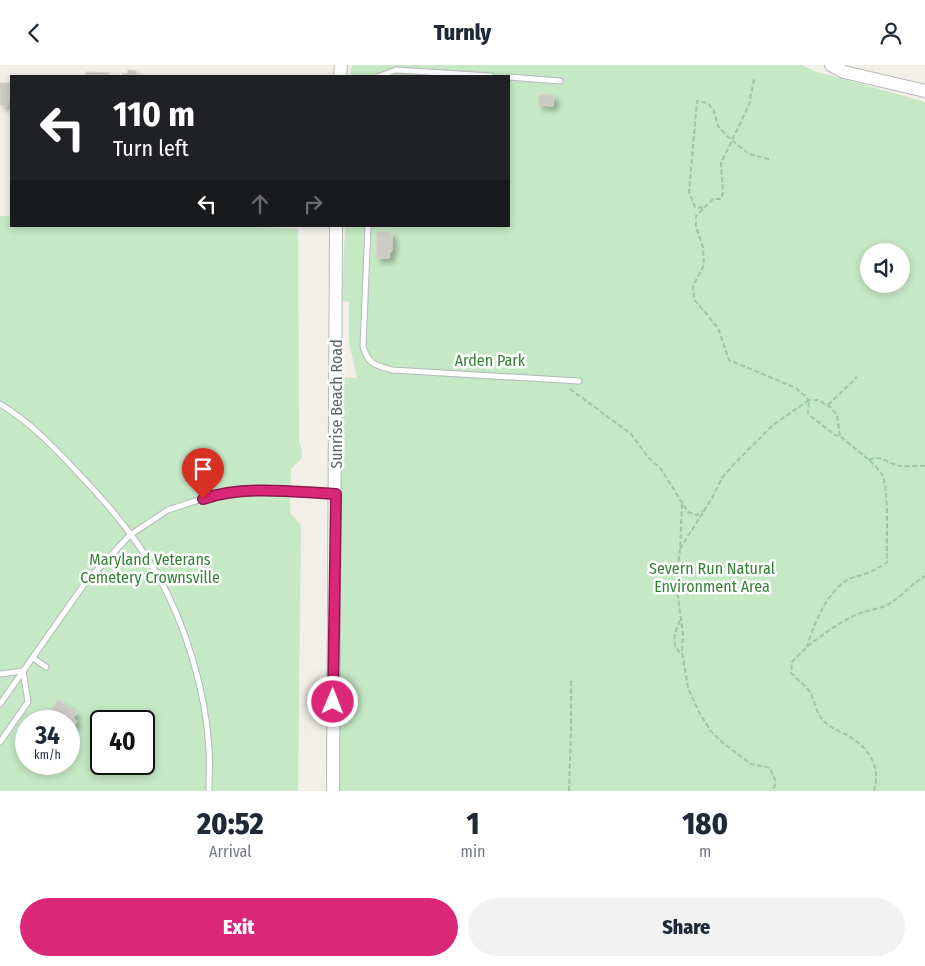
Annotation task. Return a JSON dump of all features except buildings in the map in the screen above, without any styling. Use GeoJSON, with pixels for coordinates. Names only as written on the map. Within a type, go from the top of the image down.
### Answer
{"type":"FeatureCollection","features":[{"type":"Feature","properties":{"kind":"street"},"geometry":{"type":"LineString","coordinates":[[831,65],[844,71],[925,91]]}},
{"type":"Feature","properties":{"kind":"street","name":"Sunrise Beach Road"},"geometry":{"type":"LineString","coordinates":[[333,791],[336,227]]}},
{"type":"Feature","properties":{"kind":"lane"},"geometry":{"type":"LineString","coordinates":[[383,75],[396,70],[475,75]]}},
{"type":"Feature","properties":{"kind":"lane"},"geometry":{"type":"LineString","coordinates":[[510,77],[560,81]]}},
{"type":"Feature","properties":{"kind":"lane"},"geometry":{"type":"LineString","coordinates":[[368,227],[363,346],[366,358],[379,366],[392,370],[579,381]]}},
{"type":"Feature","properties":{"kind":"lane"},"geometry":{"type":"LineString","coordinates":[[0,403],[48,441],[96,491],[130,535],[158,576],[184,633],[201,688],[209,748],[210,791]]}},
{"type":"Feature","properties":{"kind":"lane"},"geometry":{"type":"LineString","coordinates":[[0,704],[85,583],[130,535],[168,510],[220,493],[280,491],[336,494]]}},
{"type":"Feature","properties":{"kind":"lane"},"geometry":{"type":"LineString","coordinates":[[32,658],[46,667]]}},
{"type":"Feature","properties":{"kind":"lane"},"geometry":{"type":"LineString","coordinates":[[0,674],[23,671]]}},
{"type":"Feature","properties":{"kind":"lane"},"geometry":{"type":"LineString","coordinates":[[0,742],[28,702],[23,671]]}},
{"type":"Feature","properties":{"kind":"path"},"geometry":{"type":"LineString","coordinates":[[754,79],[749,105],[721,163],[723,193],[721,199],[713,199],[696,216],[696,227],[703,247],[704,265],[693,287],[694,299],[718,328],[729,360],[796,388],[809,400]]}},
{"type":"Feature","properties":{"kind":"path"},"geometry":{"type":"LineString","coordinates":[[704,208],[695,207],[689,191],[697,101],[708,103],[714,111],[718,126],[748,155],[772,160]]}},
{"type":"Feature","properties":{"kind":"path"},"geometry":{"type":"LineString","coordinates":[[828,405],[857,377]]}},
{"type":"Feature","properties":{"kind":"path"},"geometry":{"type":"LineString","coordinates":[[558,380],[631,434],[648,457],[661,469],[688,512],[697,515],[703,511]]}},
{"type":"Feature","properties":{"kind":"path"},"geometry":{"type":"LineString","coordinates":[[807,647],[814,624],[825,604],[839,587],[848,579],[879,569],[886,562],[886,490],[882,474],[840,436],[835,435],[808,414],[809,400]]}},
{"type":"Feature","properties":{"kind":"path"},"geometry":{"type":"LineString","coordinates":[[680,550],[722,478],[773,425],[809,400],[818,400],[828,405],[837,415],[840,436]]}},
{"type":"Feature","properties":{"kind":"path"},"geometry":{"type":"LineString","coordinates":[[868,460],[874,458],[886,460],[899,466],[925,466]]}},
{"type":"Feature","properties":{"kind":"path"},"geometry":{"type":"LineString","coordinates":[[682,504],[676,583],[683,634],[682,655],[688,688],[710,730],[723,743],[751,763],[770,768],[776,782],[773,791]]}},
{"type":"Feature","properties":{"kind":"path"},"geometry":{"type":"LineString","coordinates":[[874,791],[877,771],[875,764],[861,746],[826,723],[816,711],[811,695],[791,673],[792,661],[807,647],[856,615],[884,606],[906,593],[915,581],[925,575]]}},
{"type":"Feature","properties":{"kind":"path"},"geometry":{"type":"LineString","coordinates":[[681,618],[674,642],[682,655]]}},
{"type":"Feature","properties":{"kind":"path"},"geometry":{"type":"LineString","coordinates":[[569,791],[570,679]]}},
{"type":"Feature","properties":{"kind":"green space","name":"Severn Run Natural Environment Area"},"geometry":{"type":"Polygon","coordinates":[[[352,65],[802,65],[814,71],[925,102],[925,791],[336,791],[341,377],[357,378],[349,342],[349,302],[342,301],[345,227],[510,227],[510,75],[350,75],[352,65]]]}},
{"type":"Feature","properties":{"kind":"green space","name":"Maryland Veterans Cemetery Crownsville"},"geometry":{"type":"Polygon","coordinates":[[[0,216],[10,216],[10,227],[253,227],[298,229],[299,442],[302,458],[291,469],[290,513],[301,525],[298,791],[0,791],[0,216]]]}},
{"type":"Feature","properties":{"kind":"route"},"geometry":{"type":"LineString","coordinates":[[203,499],[220,493],[280,491],[336,494],[333,702]]}},
{"type":"Feature","properties":{"kind":"park label","name":"Arden Park"},"geometry":{"type":"Point","coordinates":[490,360]}}]}
